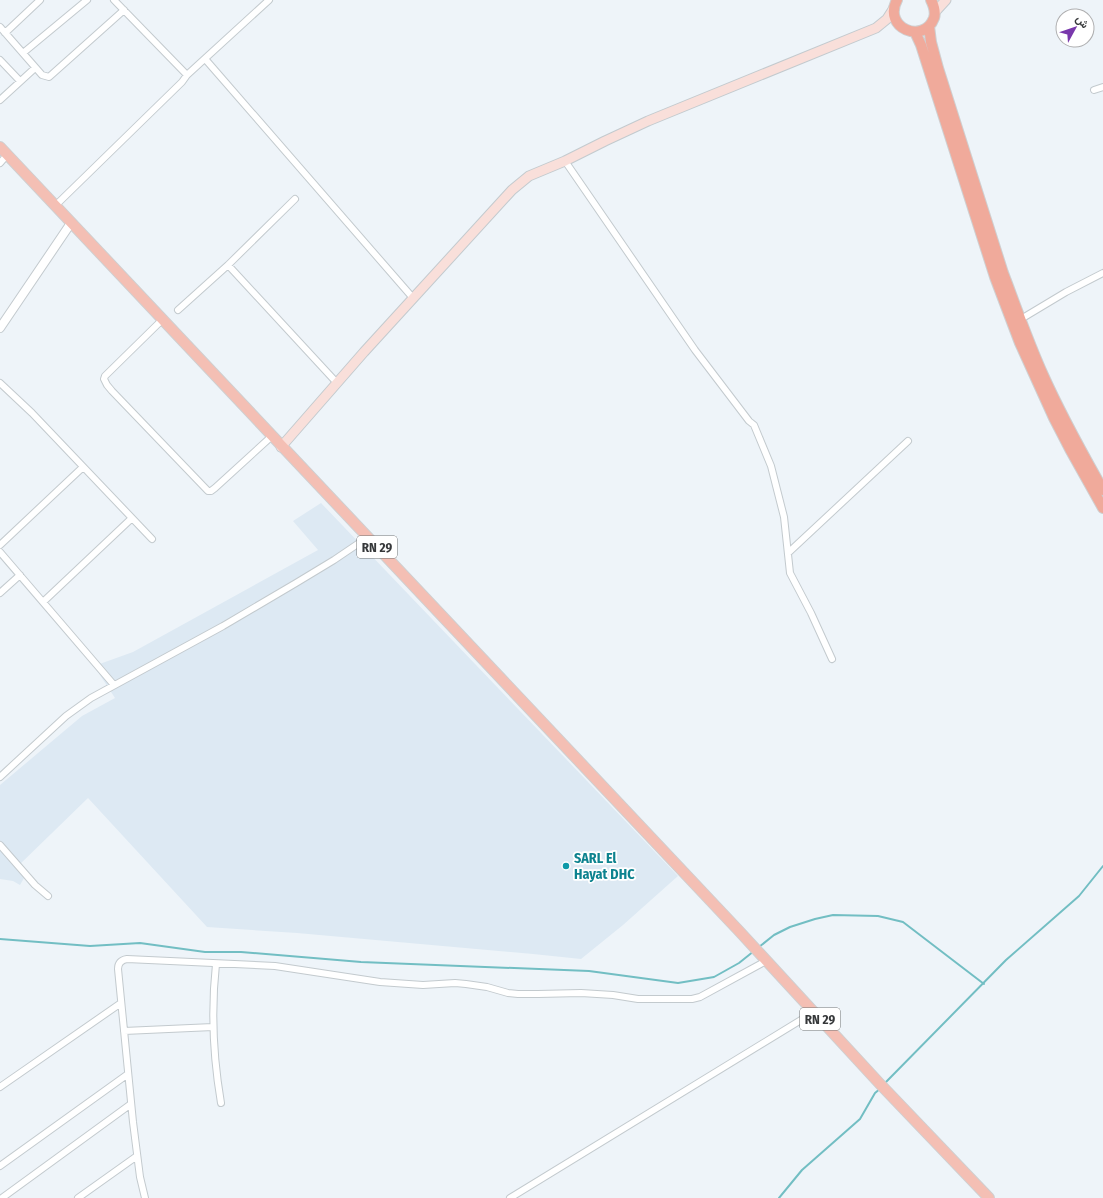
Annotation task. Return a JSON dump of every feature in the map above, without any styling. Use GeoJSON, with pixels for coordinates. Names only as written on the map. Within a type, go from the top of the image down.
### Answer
{"type":"FeatureCollection","features":[{"type":"Feature","properties":{"kind":"highway"},"geometry":{"type":"LineString","coordinates":[[896,4],[896,20],[900,26],[915,32],[923,30],[929,26],[933,19],[935,12],[934,4],[931,0]]}},
{"type":"Feature","properties":{"kind":"highway"},"geometry":{"type":"LineString","coordinates":[[929,26],[929,37],[938,68],[1003,273],[1043,375],[1078,446],[1103,490]]}},
{"type":"Feature","properties":{"kind":"highway"},"geometry":{"type":"LineString","coordinates":[[915,32],[921,45],[995,277],[1020,343],[1035,379],[1057,424],[1103,508]]}},
{"type":"Feature","properties":{"kind":"main road"},"geometry":{"type":"LineString","coordinates":[[935,12],[946,0]]}},
{"type":"Feature","properties":{"kind":"main road"},"geometry":{"type":"LineString","coordinates":[[876,28],[887,19],[896,4]]}},
{"type":"Feature","properties":{"kind":"main road"},"geometry":{"type":"LineString","coordinates":[[282,447],[413,298],[512,190],[529,176],[565,161],[605,140],[648,121],[876,28],[889,25],[900,26]]}},
{"type":"Feature","properties":{"kind":"main road","name":"RN 29"},"geometry":{"type":"LineString","coordinates":[[0,148],[56,205],[162,320],[760,954],[883,1088],[989,1198]]}},
{"type":"Feature","properties":{"kind":"street"},"geometry":{"type":"LineString","coordinates":[[6,33],[40,0]]}},
{"type":"Feature","properties":{"kind":"street"},"geometry":{"type":"LineString","coordinates":[[23,53],[87,0]]}},
{"type":"Feature","properties":{"kind":"street"},"geometry":{"type":"LineString","coordinates":[[114,0],[187,75]]}},
{"type":"Feature","properties":{"kind":"street"},"geometry":{"type":"LineString","coordinates":[[56,205],[182,82],[187,75],[206,60],[269,0]]}},
{"type":"Feature","properties":{"kind":"street"},"geometry":{"type":"LineString","coordinates":[[0,27],[42,75],[49,77],[124,10]]}},
{"type":"Feature","properties":{"kind":"street"},"geometry":{"type":"LineString","coordinates":[[0,60],[20,82]]}},
{"type":"Feature","properties":{"kind":"street"},"geometry":{"type":"LineString","coordinates":[[206,60],[413,298]]}},
{"type":"Feature","properties":{"kind":"street"},"geometry":{"type":"LineString","coordinates":[[0,100],[36,68]]}},
{"type":"Feature","properties":{"kind":"street"},"geometry":{"type":"LineString","coordinates":[[1094,90],[1103,87]]}},
{"type":"Feature","properties":{"kind":"street"},"geometry":{"type":"LineString","coordinates":[[0,163],[7,155]]}},
{"type":"Feature","properties":{"kind":"street"},"geometry":{"type":"LineString","coordinates":[[565,161],[695,350],[749,421],[754,425],[770,466],[784,517],[790,573],[812,613],[832,659]]}},
{"type":"Feature","properties":{"kind":"street"},"geometry":{"type":"LineString","coordinates":[[178,310],[228,265],[295,199]]}},
{"type":"Feature","properties":{"kind":"street"},"geometry":{"type":"LineString","coordinates":[[0,328],[71,222]]}},
{"type":"Feature","properties":{"kind":"street"},"geometry":{"type":"LineString","coordinates":[[228,265],[337,383]]}},
{"type":"Feature","properties":{"kind":"street"},"geometry":{"type":"LineString","coordinates":[[1021,319],[1066,292],[1103,273]]}},
{"type":"Feature","properties":{"kind":"street"},"geometry":{"type":"LineString","coordinates":[[162,320],[105,376],[104,379],[112,391],[208,491],[215,488],[272,436]]}},
{"type":"Feature","properties":{"kind":"street"},"geometry":{"type":"LineString","coordinates":[[0,383],[32,413],[152,539]]}},
{"type":"Feature","properties":{"kind":"street"},"geometry":{"type":"LineString","coordinates":[[788,553],[908,441]]}},
{"type":"Feature","properties":{"kind":"street"},"geometry":{"type":"LineString","coordinates":[[0,545],[83,467]]}},
{"type":"Feature","properties":{"kind":"street"},"geometry":{"type":"LineString","coordinates":[[43,602],[132,518]]}},
{"type":"Feature","properties":{"kind":"street"},"geometry":{"type":"LineString","coordinates":[[0,777],[66,716],[91,698],[223,626],[334,560],[368,537]]}},
{"type":"Feature","properties":{"kind":"street"},"geometry":{"type":"LineString","coordinates":[[0,552],[114,685]]}},
{"type":"Feature","properties":{"kind":"street"},"geometry":{"type":"LineString","coordinates":[[0,593],[20,575]]}},
{"type":"Feature","properties":{"kind":"street"},"geometry":{"type":"LineString","coordinates":[[0,846],[35,885],[48,896]]}},
{"type":"Feature","properties":{"kind":"street"},"geometry":{"type":"LineString","coordinates":[[145,1198],[137,1156],[121,1003],[118,967],[123,960],[275,966],[402,984],[466,984],[518,994],[581,992],[638,999],[684,999],[700,997],[760,954]]}},
{"type":"Feature","properties":{"kind":"street"},"geometry":{"type":"LineString","coordinates":[[216,964],[213,1027],[215,1058],[221,1103]]}},
{"type":"Feature","properties":{"kind":"street"},"geometry":{"type":"LineString","coordinates":[[0,1087],[121,1003]]}},
{"type":"Feature","properties":{"kind":"street"},"geometry":{"type":"LineString","coordinates":[[510,1198],[814,1012]]}},
{"type":"Feature","properties":{"kind":"street"},"geometry":{"type":"LineString","coordinates":[[124,1031],[213,1027]]}},
{"type":"Feature","properties":{"kind":"street"},"geometry":{"type":"LineString","coordinates":[[0,1166],[128,1074]]}},
{"type":"Feature","properties":{"kind":"street"},"geometry":{"type":"LineString","coordinates":[[2,1198],[131,1104]]}},
{"type":"Feature","properties":{"kind":"street"},"geometry":{"type":"LineString","coordinates":[[78,1198],[137,1156]]}},
{"type":"Feature","properties":{"kind":"shaded area"},"geometry":{"type":"Polygon","coordinates":[[[321,503],[678,876],[623,925],[581,959],[297,933],[207,927],[88,798],[16,868],[24,878],[20,885],[13,881],[0,879],[0,785],[82,716],[115,698],[94,666],[133,652],[318,550],[293,521],[321,503]]]}},
{"type":"Feature","properties":{"kind":"waterway"},"geometry":{"type":"LineString","coordinates":[[885,1083],[1006,960],[1079,896],[1103,866]]}},
{"type":"Feature","properties":{"kind":"waterway"},"geometry":{"type":"LineString","coordinates":[[759,947],[774,935],[790,927],[815,919],[833,915],[878,916],[903,922],[984,984]]}},
{"type":"Feature","properties":{"kind":"waterway"},"geometry":{"type":"LineString","coordinates":[[0,939],[90,946],[140,943],[205,952],[241,952],[361,962],[589,971],[678,983],[714,977],[739,963],[754,951]]}},
{"type":"Feature","properties":{"kind":"waterway"},"geometry":{"type":"LineString","coordinates":[[779,1198],[802,1170],[860,1119],[875,1093],[881,1088]]}},
{"type":"Feature","properties":{"kind":"place","name":"SARL El Hayat DHC"},"geometry":{"type":"Point","coordinates":[566,866]}}]}
